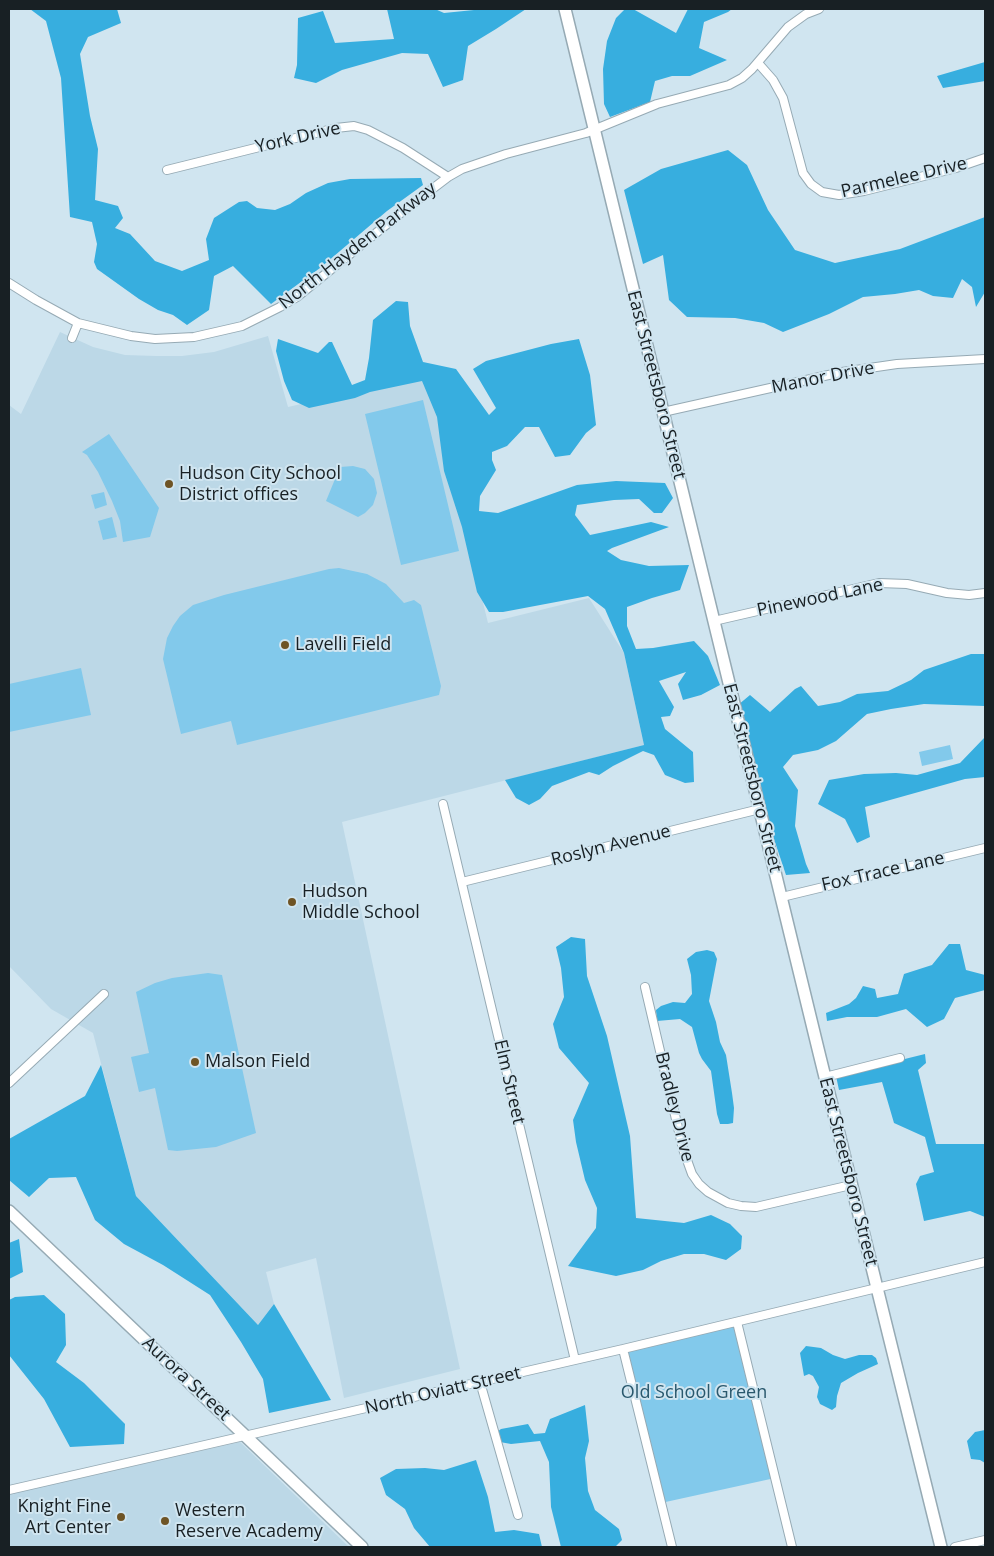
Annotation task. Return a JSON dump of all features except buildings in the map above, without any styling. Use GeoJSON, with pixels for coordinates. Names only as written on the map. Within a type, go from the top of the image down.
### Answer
{"type":"FeatureCollection","features":[{"type":"Feature","properties":{"kind":"main road","name":"East Streetsboro Street"},"geometry":{"type":"LineString","coordinates":[[565,9],[876,1288],[941,1547]]}},
{"type":"Feature","properties":{"kind":"main road","name":"Aurora Street"},"geometry":{"type":"LineString","coordinates":[[9,1210],[362,1547]]}},
{"type":"Feature","properties":{"kind":"street","name":"North Hayden Parkway"},"geometry":{"type":"LineString","coordinates":[[9,283],[78,323],[130,336],[155,339],[194,337],[242,326],[297,297],[448,177],[476,163],[586,133],[657,104],[729,85],[742,78],[758,63],[788,27],[806,14],[819,9]]}},
{"type":"Feature","properties":{"kind":"street","name":"Parmelee Drive"},"geometry":{"type":"LineString","coordinates":[[758,63],[773,80],[783,98],[802,173],[811,184],[822,192],[839,195],[864,191],[956,168],[985,158]]}},
{"type":"Feature","properties":{"kind":"street","name":"York Drive"},"geometry":{"type":"LineString","coordinates":[[167,170],[336,128],[354,126],[368,130],[403,148],[448,177]]}},
{"type":"Feature","properties":{"kind":"street"},"geometry":{"type":"LineString","coordinates":[[72,338],[78,323]]}},
{"type":"Feature","properties":{"kind":"street","name":"Manor Drive"},"geometry":{"type":"LineString","coordinates":[[663,412],[842,372],[897,364],[985,359]]}},
{"type":"Feature","properties":{"kind":"street","name":"Pinewood Lane"},"geometry":{"type":"LineString","coordinates":[[714,621],[879,583],[907,584],[969,596],[985,593]]}},
{"type":"Feature","properties":{"kind":"street","name":"Elm Street"},"geometry":{"type":"LineString","coordinates":[[443,804],[576,1360]]}},
{"type":"Feature","properties":{"kind":"street","name":"Roslyn Avenue"},"geometry":{"type":"LineString","coordinates":[[462,882],[760,809]]}},
{"type":"Feature","properties":{"kind":"street","name":"Fox Trace Lane"},"geometry":{"type":"LineString","coordinates":[[782,897],[985,848]]}},
{"type":"Feature","properties":{"kind":"street","name":"Bradley Drive"},"geometry":{"type":"LineString","coordinates":[[645,987],[683,1149],[692,1174],[699,1184],[708,1192],[728,1203],[756,1207],[851,1185]]}},
{"type":"Feature","properties":{"kind":"street"},"geometry":{"type":"LineString","coordinates":[[9,1083],[104,994]]}},
{"type":"Feature","properties":{"kind":"street"},"geometry":{"type":"LineString","coordinates":[[825,1077],[900,1058]]}},
{"type":"Feature","properties":{"kind":"street","name":"North Oviatt Street"},"geometry":{"type":"LineString","coordinates":[[9,1490],[576,1360],[985,1262]]}},
{"type":"Feature","properties":{"kind":"street"},"geometry":{"type":"LineString","coordinates":[[737,1322],[792,1547]]}},
{"type":"Feature","properties":{"kind":"street"},"geometry":{"type":"LineString","coordinates":[[623,1349],[672,1547]]}},
{"type":"Feature","properties":{"kind":"street"},"geometry":{"type":"LineString","coordinates":[[480,1382],[518,1515]]}},
{"type":"Feature","properties":{"kind":"street"},"geometry":{"type":"LineString","coordinates":[[955,1547],[985,1540]]}},
{"type":"Feature","properties":{"kind":"shaded area"},"geometry":{"type":"Polygon","coordinates":[[[30,9],[117,9],[121,23],[88,37],[80,54],[90,116],[98,149],[95,200],[118,206],[123,218],[115,228],[130,234],[155,261],[182,271],[209,260],[206,239],[214,218],[239,202],[247,201],[257,208],[275,210],[328,183],[350,179],[421,178],[423,185],[387,211],[320,268],[271,304],[233,266],[214,276],[209,310],[187,325],[173,315],[158,310],[139,299],[97,269],[94,262],[97,244],[92,222],[70,217],[61,78],[46,21],[30,9]]]}},
{"type":"Feature","properties":{"kind":"shaded area"},"geometry":{"type":"Polygon","coordinates":[[[387,9],[435,9],[444,13],[484,9],[526,9],[468,46],[463,80],[443,87],[428,54],[402,53],[342,70],[316,83],[294,78],[297,65],[298,18],[323,11],[335,43],[394,39],[387,9]]]}},
{"type":"Feature","properties":{"kind":"shaded area"},"geometry":{"type":"Polygon","coordinates":[[[625,9],[633,9],[676,33],[688,9],[732,9],[704,22],[699,48],[727,60],[690,76],[672,76],[655,81],[650,102],[610,117],[604,104],[603,69],[607,41],[616,18],[625,9]]]}},
{"type":"Feature","properties":{"kind":"shaded area"},"geometry":{"type":"Polygon","coordinates":[[[985,62],[985,81],[943,88],[937,76],[985,62]]]}},
{"type":"Feature","properties":{"kind":"shaded area"},"geometry":{"type":"Polygon","coordinates":[[[728,150],[747,165],[768,210],[795,250],[835,263],[900,249],[985,217],[985,292],[976,307],[972,287],[962,279],[953,298],[933,296],[919,290],[863,297],[829,314],[783,332],[764,323],[735,318],[687,317],[669,300],[663,255],[643,264],[624,190],[661,169],[728,150]]]}},
{"type":"Feature","properties":{"kind":"shaded area"},"geometry":{"type":"Polygon","coordinates":[[[396,301],[408,302],[410,326],[423,362],[456,369],[489,415],[496,408],[473,369],[486,361],[551,344],[579,339],[590,375],[596,425],[586,433],[570,455],[555,457],[539,427],[525,427],[507,446],[492,452],[492,460],[496,470],[480,496],[479,511],[498,513],[577,485],[616,481],[665,483],[673,498],[662,513],[654,513],[639,499],[577,505],[575,515],[590,535],[651,522],[669,527],[607,551],[621,560],[649,566],[689,565],[680,590],[627,607],[627,626],[636,649],[694,641],[708,656],[720,685],[701,695],[683,700],[678,684],[686,672],[659,681],[674,707],[670,716],[661,717],[665,729],[693,752],[694,782],[685,783],[665,775],[654,755],[643,751],[599,775],[589,772],[552,786],[540,799],[529,805],[516,798],[505,780],[644,745],[624,653],[605,609],[588,596],[503,612],[489,612],[477,592],[462,527],[444,471],[437,417],[422,381],[309,408],[292,400],[284,381],[276,351],[278,339],[318,353],[329,342],[332,342],[352,385],[365,380],[373,320],[396,301]]]}},
{"type":"Feature","properties":{"kind":"shaded area"},"geometry":{"type":"Polygon","coordinates":[[[60,332],[93,347],[125,355],[156,356],[182,356],[214,352],[268,336],[288,407],[427,375],[488,623],[589,598],[624,653],[644,745],[342,822],[460,1369],[344,1398],[316,1258],[266,1272],[274,1304],[258,1325],[136,1196],[93,1033],[51,1009],[9,966],[9,405],[21,414],[60,332]]]}},
{"type":"Feature","properties":{"kind":"shaded area"},"geometry":{"type":"Polygon","coordinates":[[[971,654],[985,654],[985,706],[924,704],[867,714],[836,741],[818,750],[793,755],[783,767],[798,790],[795,826],[810,873],[786,875],[771,830],[759,778],[738,705],[750,695],[770,712],[795,689],[801,686],[818,706],[840,702],[857,694],[888,691],[911,680],[924,670],[971,654]]]}},
{"type":"Feature","properties":{"kind":"shaded area"},"geometry":{"type":"Polygon","coordinates":[[[985,737],[985,777],[965,779],[865,807],[870,837],[857,843],[845,819],[818,804],[829,780],[864,774],[896,773],[917,775],[960,763],[985,737]]]}},
{"type":"Feature","properties":{"kind":"shaded area"},"geometry":{"type":"Polygon","coordinates":[[[571,937],[585,939],[587,976],[607,1036],[630,1136],[636,1218],[684,1223],[711,1215],[730,1224],[742,1236],[741,1249],[726,1260],[704,1254],[684,1254],[661,1261],[643,1270],[616,1276],[568,1266],[596,1228],[597,1208],[585,1180],[573,1120],[589,1083],[559,1048],[553,1024],[564,997],[561,968],[556,947],[571,937]]]}},
{"type":"Feature","properties":{"kind":"shaded area"},"geometry":{"type":"Polygon","coordinates":[[[949,944],[960,944],[966,970],[985,975],[985,990],[955,998],[944,1019],[927,1027],[906,1009],[877,1017],[847,1017],[827,1021],[826,1013],[849,1004],[856,998],[863,986],[875,989],[877,998],[898,994],[904,974],[932,965],[949,944]]]}},
{"type":"Feature","properties":{"kind":"shaded area"},"geometry":{"type":"Polygon","coordinates":[[[707,950],[714,952],[717,959],[709,1001],[720,1042],[726,1055],[732,1093],[733,1123],[728,1124],[720,1124],[711,1071],[699,1053],[692,1027],[680,1019],[657,1021],[656,1010],[661,1006],[673,1002],[685,1003],[692,994],[691,975],[687,959],[696,952],[707,950]]]}},
{"type":"Feature","properties":{"kind":"shaded area"},"geometry":{"type":"Polygon","coordinates":[[[925,1054],[926,1063],[918,1070],[936,1144],[985,1144],[985,1217],[970,1211],[924,1221],[916,1184],[920,1176],[934,1172],[925,1137],[894,1123],[882,1082],[839,1090],[836,1076],[925,1054]]]}},
{"type":"Feature","properties":{"kind":"shaded area"},"geometry":{"type":"Polygon","coordinates":[[[101,1065],[136,1196],[258,1325],[274,1304],[331,1400],[269,1413],[263,1379],[210,1295],[163,1265],[124,1244],[95,1220],[76,1177],[49,1178],[29,1197],[9,1180],[9,1139],[85,1096],[101,1065]]]}},
{"type":"Feature","properties":{"kind":"shaded area"},"geometry":{"type":"Polygon","coordinates":[[[19,1239],[23,1272],[9,1279],[9,1243],[19,1239]]]}},
{"type":"Feature","properties":{"kind":"shaded area"},"geometry":{"type":"Polygon","coordinates":[[[44,1295],[65,1314],[66,1345],[56,1362],[84,1383],[125,1424],[124,1444],[70,1447],[44,1399],[9,1355],[9,1300],[15,1297],[44,1295]]]}},
{"type":"Feature","properties":{"kind":"shaded area"},"geometry":{"type":"Polygon","coordinates":[[[806,1346],[821,1348],[845,1359],[859,1355],[872,1355],[876,1358],[878,1364],[841,1383],[836,1407],[832,1410],[820,1404],[817,1397],[819,1387],[813,1376],[809,1374],[804,1376],[800,1353],[806,1346]]]}},
{"type":"Feature","properties":{"kind":"shaded area"},"geometry":{"type":"Polygon","coordinates":[[[585,1405],[589,1441],[585,1458],[588,1491],[595,1510],[619,1529],[622,1540],[615,1547],[561,1547],[551,1507],[549,1462],[540,1441],[511,1444],[500,1442],[497,1432],[501,1429],[528,1424],[534,1434],[545,1433],[550,1419],[585,1405]]]}},
{"type":"Feature","properties":{"kind":"shaded area"},"geometry":{"type":"Polygon","coordinates":[[[985,1430],[985,1463],[980,1460],[971,1459],[967,1441],[975,1432],[985,1430]]]}},
{"type":"Feature","properties":{"kind":"shaded area","name":"Western Reserve Academy"},"geometry":{"type":"Polygon","coordinates":[[[240,1442],[349,1547],[9,1547],[9,1494],[240,1442]]]}},
{"type":"Feature","properties":{"kind":"shaded area"},"geometry":{"type":"Polygon","coordinates":[[[476,1460],[488,1497],[495,1532],[514,1530],[539,1534],[542,1547],[430,1547],[414,1528],[405,1509],[386,1495],[380,1478],[396,1469],[425,1468],[444,1470],[476,1460]]]}},
{"type":"Feature","properties":{"kind":"green space"},"geometry":{"type":"Polygon","coordinates":[[[423,400],[459,551],[401,565],[365,414],[423,400]]]}},
{"type":"Feature","properties":{"kind":"green space"},"geometry":{"type":"Polygon","coordinates":[[[109,434],[159,508],[150,537],[123,542],[120,521],[112,501],[98,472],[87,455],[82,452],[109,434]]]}},
{"type":"Feature","properties":{"kind":"green space"},"geometry":{"type":"Polygon","coordinates":[[[353,466],[365,469],[374,479],[377,493],[373,505],[358,517],[326,501],[340,467],[353,466]]]}},
{"type":"Feature","properties":{"kind":"green space"},"geometry":{"type":"Polygon","coordinates":[[[104,492],[107,505],[95,509],[91,495],[104,492]]]}},
{"type":"Feature","properties":{"kind":"green space"},"geometry":{"type":"Polygon","coordinates":[[[112,517],[117,537],[103,540],[98,521],[112,517]]]}},
{"type":"Feature","properties":{"kind":"green space"},"geometry":{"type":"Polygon","coordinates":[[[339,568],[367,574],[386,584],[404,603],[414,600],[421,605],[441,686],[439,695],[237,745],[231,721],[181,734],[163,659],[167,638],[180,616],[193,605],[224,595],[339,568]]]}},
{"type":"Feature","properties":{"kind":"green space"},"geometry":{"type":"Polygon","coordinates":[[[81,668],[91,715],[9,732],[9,684],[81,668]]]}},
{"type":"Feature","properties":{"kind":"green space"},"geometry":{"type":"Polygon","coordinates":[[[950,745],[953,759],[922,766],[919,752],[950,745]]]}},
{"type":"Feature","properties":{"kind":"green space","name":"Malson Field"},"geometry":{"type":"Polygon","coordinates":[[[208,973],[222,975],[256,1133],[216,1147],[177,1151],[168,1150],[155,1088],[139,1092],[131,1057],[149,1053],[136,992],[155,983],[172,978],[208,973]]]}},
{"type":"Feature","properties":{"kind":"green space","name":"Old School Green"},"geometry":{"type":"Polygon","coordinates":[[[737,1322],[775,1478],[661,1503],[623,1349],[737,1322]]]}},
{"type":"Feature","properties":{"kind":"place","name":"Hudson City School District offices"},"geometry":{"type":"Point","coordinates":[169,484]}},
{"type":"Feature","properties":{"kind":"place","name":"Lavelli Field"},"geometry":{"type":"Point","coordinates":[285,645]}},
{"type":"Feature","properties":{"kind":"place","name":"Hudson Middle School"},"geometry":{"type":"Point","coordinates":[292,902]}},
{"type":"Feature","properties":{"kind":"place","name":"Malson Field"},"geometry":{"type":"Point","coordinates":[195,1062]}},
{"type":"Feature","properties":{"kind":"place","name":"Knight Fine Art Center"},"geometry":{"type":"Point","coordinates":[121,1517]}},
{"type":"Feature","properties":{"kind":"place","name":"Western Reserve Academy"},"geometry":{"type":"Point","coordinates":[165,1521]}}]}
